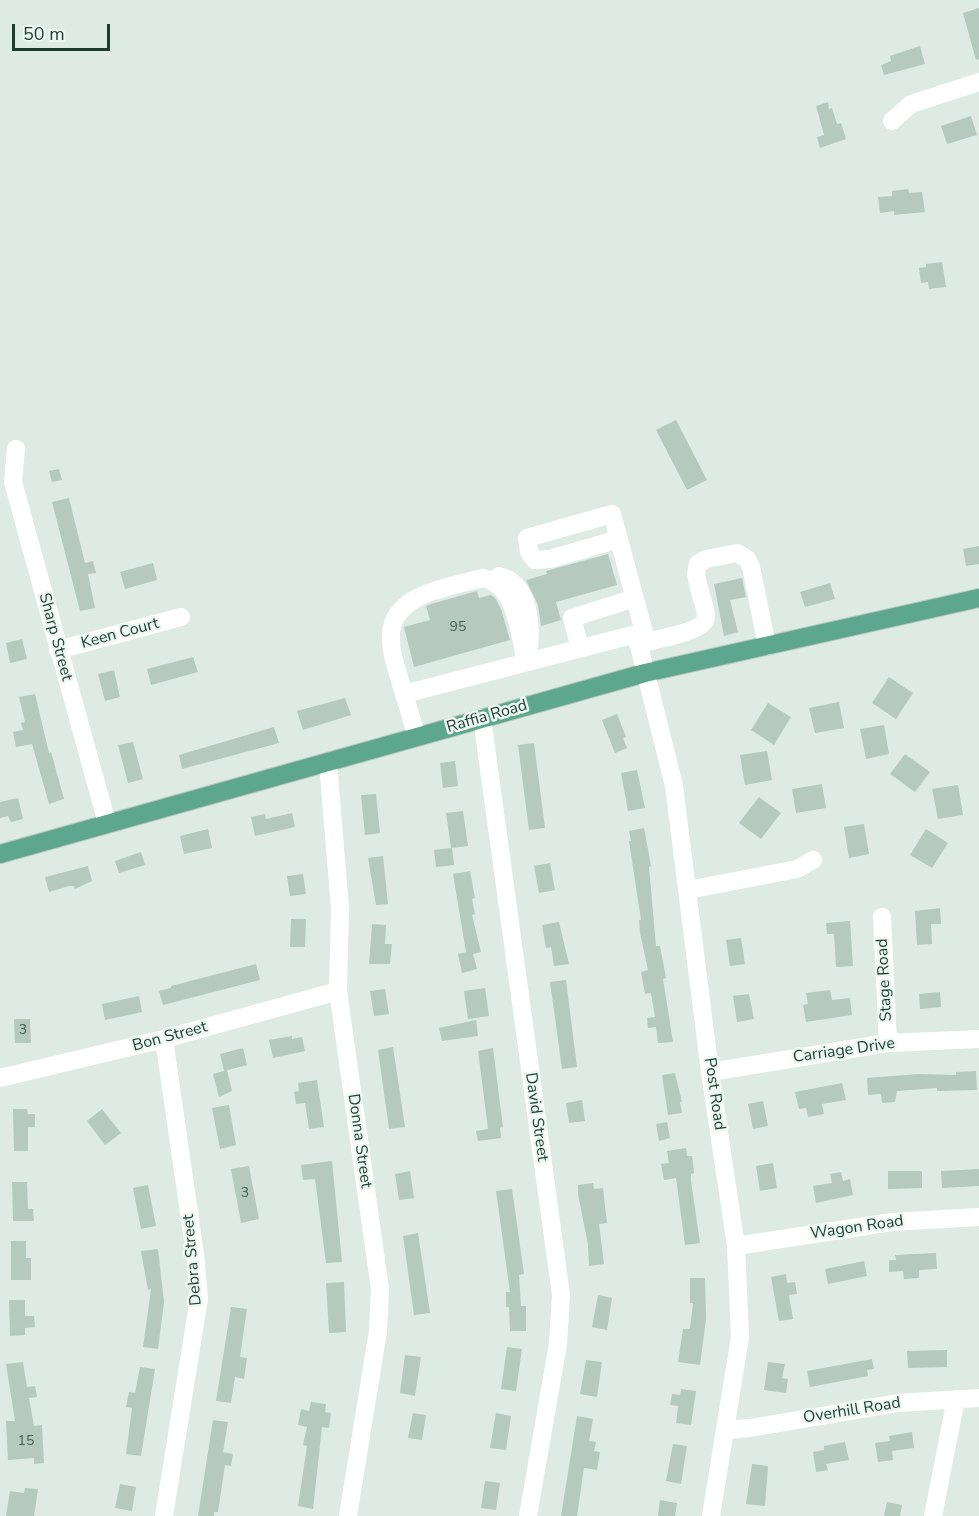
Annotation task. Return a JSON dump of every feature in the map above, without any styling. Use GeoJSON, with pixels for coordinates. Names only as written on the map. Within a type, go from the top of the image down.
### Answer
{"type":"FeatureCollection","features":[{"type":"Feature","properties":{"kind":"main road","name":"Raffia Road"},"geometry":{"type":"LineString","coordinates":[[0,854],[645,673],[979,598]]}},
{"type":"Feature","properties":{"kind":"street"},"geometry":{"type":"LineString","coordinates":[[892,121],[911,104],[979,82]]}},
{"type":"Feature","properties":{"kind":"street","name":"Sharp Street"},"geometry":{"type":"LineString","coordinates":[[16,449],[13,482],[107,823]]}},
{"type":"Feature","properties":{"kind":"street"},"geometry":{"type":"LineString","coordinates":[[580,648],[572,618],[635,598],[619,538],[612,514],[527,538],[529,552],[535,560],[550,559],[619,538]]}},
{"type":"Feature","properties":{"kind":"street"},"geometry":{"type":"LineString","coordinates":[[404,694],[580,648],[695,629],[706,618],[695,574],[698,564],[706,559],[737,553],[747,559],[751,567],[767,646]]}},
{"type":"Feature","properties":{"kind":"street"},"geometry":{"type":"LineString","coordinates":[[417,737],[390,633],[395,619],[407,605],[423,594],[483,578],[492,580],[504,589],[512,605],[526,662]]}},
{"type":"Feature","properties":{"kind":"street","name":"Post Road"},"geometry":{"type":"LineString","coordinates":[[635,598],[644,632],[637,639],[674,786],[710,1072],[736,1246],[740,1336],[711,1516]]}},
{"type":"Feature","properties":{"kind":"street","name":"Keen Court"},"geometry":{"type":"LineString","coordinates":[[58,650],[181,617]]}},
{"type":"Feature","properties":{"kind":"street","name":"David Street"},"geometry":{"type":"LineString","coordinates":[[482,718],[561,1295],[558,1344],[528,1516]]}},
{"type":"Feature","properties":{"kind":"street","name":"Donna Street"},"geometry":{"type":"LineString","coordinates":[[328,763],[340,908],[338,991],[380,1288],[378,1331],[348,1516]]}},
{"type":"Feature","properties":{"kind":"street"},"geometry":{"type":"LineString","coordinates":[[688,890],[797,869],[813,860]]}},
{"type":"Feature","properties":{"kind":"street","name":"Stage Road"},"geometry":{"type":"LineString","coordinates":[[882,916],[888,1043]]}},
{"type":"Feature","properties":{"kind":"street","name":"Bon Street"},"geometry":{"type":"LineString","coordinates":[[0,1078],[164,1039],[338,991]]}},
{"type":"Feature","properties":{"kind":"street","name":"Debra Street"},"geometry":{"type":"LineString","coordinates":[[164,1039],[199,1298],[164,1516]]}},
{"type":"Feature","properties":{"kind":"street","name":"Carriage Drive"},"geometry":{"type":"LineString","coordinates":[[710,1072],[888,1043],[979,1039]]}},
{"type":"Feature","properties":{"kind":"street","name":"Wagon Road"},"geometry":{"type":"LineString","coordinates":[[736,1246],[892,1222],[979,1217]]}},
{"type":"Feature","properties":{"kind":"street","name":"Overhill Road"},"geometry":{"type":"LineString","coordinates":[[726,1430],[898,1403],[979,1398]]}},
{"type":"Feature","properties":{"kind":"street"},"geometry":{"type":"LineString","coordinates":[[933,1516],[956,1399]]}},
{"type":"Feature","properties":{"kind":"building"},"geometry":{"type":"Polygon","coordinates":[[[979,8],[979,59],[976,60],[963,13],[979,8]]]}},
{"type":"Feature","properties":{"kind":"building"},"geometry":{"type":"Polygon","coordinates":[[[920,46],[925,64],[884,75],[881,65],[891,61],[890,56],[920,46]]]}},
{"type":"Feature","properties":{"kind":"building"},"geometry":{"type":"Polygon","coordinates":[[[828,102],[837,124],[841,123],[846,139],[820,148],[817,137],[824,135],[816,106],[828,102]]]}},
{"type":"Feature","properties":{"kind":"building"},"geometry":{"type":"Polygon","coordinates":[[[971,116],[977,135],[947,144],[941,126],[971,116]]]}},
{"type":"Feature","properties":{"kind":"building"},"geometry":{"type":"Polygon","coordinates":[[[908,189],[909,193],[922,192],[925,212],[894,215],[894,211],[880,213],[878,197],[892,196],[892,191],[908,189]]]}},
{"type":"Feature","properties":{"kind":"building"},"geometry":{"type":"Polygon","coordinates":[[[942,262],[946,287],[929,289],[928,282],[921,283],[919,268],[926,267],[926,264],[942,262]]]}},
{"type":"Feature","properties":{"kind":"building"},"geometry":{"type":"Polygon","coordinates":[[[676,420],[707,480],[687,490],[656,430],[676,420]]]}},
{"type":"Feature","properties":{"kind":"building"},"geometry":{"type":"Polygon","coordinates":[[[59,469],[62,480],[52,482],[49,471],[59,469]]]}},
{"type":"Feature","properties":{"kind":"building"},"geometry":{"type":"Polygon","coordinates":[[[69,498],[85,563],[93,561],[96,573],[88,574],[95,608],[80,611],[52,502],[69,498]]]}},
{"type":"Feature","properties":{"kind":"building"},"geometry":{"type":"Polygon","coordinates":[[[979,546],[979,564],[966,566],[963,549],[979,546]]]}},
{"type":"Feature","properties":{"kind":"building"},"geometry":{"type":"Polygon","coordinates":[[[608,554],[617,585],[556,602],[561,620],[541,626],[538,605],[526,580],[547,574],[546,571],[608,554]]]}},
{"type":"Feature","properties":{"kind":"building"},"geometry":{"type":"Polygon","coordinates":[[[153,563],[157,580],[125,589],[120,572],[153,563]]]}},
{"type":"Feature","properties":{"kind":"building"},"geometry":{"type":"Polygon","coordinates":[[[742,578],[746,597],[730,600],[738,632],[724,636],[714,584],[742,578]]]}},
{"type":"Feature","properties":{"kind":"building"},"geometry":{"type":"Polygon","coordinates":[[[830,583],[835,599],[805,607],[800,592],[830,583]]]}},
{"type":"Feature","properties":{"kind":"building"},"geometry":{"type":"Polygon","coordinates":[[[477,591],[479,598],[491,595],[495,598],[501,609],[510,640],[414,667],[404,627],[430,620],[426,606],[477,591]]]}},
{"type":"Feature","properties":{"kind":"building"},"geometry":{"type":"Polygon","coordinates":[[[22,639],[27,659],[10,663],[6,643],[22,639]]]}},
{"type":"Feature","properties":{"kind":"building"},"geometry":{"type":"Polygon","coordinates":[[[193,657],[198,672],[151,685],[147,669],[193,657]]]}},
{"type":"Feature","properties":{"kind":"building"},"geometry":{"type":"Polygon","coordinates":[[[114,670],[120,697],[105,701],[98,674],[114,670]]]}},
{"type":"Feature","properties":{"kind":"building"},"geometry":{"type":"Polygon","coordinates":[[[889,677],[913,693],[896,719],[872,703],[889,677]]]}},
{"type":"Feature","properties":{"kind":"building"},"geometry":{"type":"Polygon","coordinates":[[[35,694],[49,753],[51,752],[64,799],[49,804],[32,744],[16,747],[13,732],[23,730],[21,723],[25,722],[19,697],[35,694]]]}},
{"type":"Feature","properties":{"kind":"building"},"geometry":{"type":"Polygon","coordinates":[[[345,698],[351,715],[303,730],[297,711],[345,698]]]}},
{"type":"Feature","properties":{"kind":"building"},"geometry":{"type":"Polygon","coordinates":[[[839,702],[844,728],[815,733],[809,708],[839,702]]]}},
{"type":"Feature","properties":{"kind":"building"},"geometry":{"type":"Polygon","coordinates":[[[768,703],[791,717],[774,745],[751,730],[768,703]]]}},
{"type":"Feature","properties":{"kind":"building"},"geometry":{"type":"Polygon","coordinates":[[[617,714],[626,737],[623,738],[627,748],[615,753],[602,720],[617,714]]]}},
{"type":"Feature","properties":{"kind":"building"},"geometry":{"type":"Polygon","coordinates":[[[884,725],[889,754],[866,759],[860,729],[884,725]]]}},
{"type":"Feature","properties":{"kind":"building"},"geometry":{"type":"Polygon","coordinates":[[[274,727],[279,743],[182,769],[179,755],[274,727]]]}},
{"type":"Feature","properties":{"kind":"building"},"geometry":{"type":"Polygon","coordinates":[[[133,742],[143,779],[128,783],[118,745],[133,742]]]}},
{"type":"Feature","properties":{"kind":"building"},"geometry":{"type":"Polygon","coordinates":[[[534,743],[545,828],[529,830],[518,745],[534,743]]]}},
{"type":"Feature","properties":{"kind":"building"},"geometry":{"type":"Polygon","coordinates":[[[767,751],[772,780],[745,785],[740,755],[767,751]]]}},
{"type":"Feature","properties":{"kind":"building"},"geometry":{"type":"Polygon","coordinates":[[[905,754],[930,772],[915,792],[890,774],[905,754]]]}},
{"type":"Feature","properties":{"kind":"building"},"geometry":{"type":"Polygon","coordinates":[[[455,761],[458,786],[443,788],[440,763],[455,761]]]}},
{"type":"Feature","properties":{"kind":"building"},"geometry":{"type":"Polygon","coordinates":[[[637,770],[645,808],[628,811],[621,773],[637,770]]]}},
{"type":"Feature","properties":{"kind":"building"},"geometry":{"type":"Polygon","coordinates":[[[822,784],[826,808],[796,813],[792,789],[822,784]]]}},
{"type":"Feature","properties":{"kind":"building"},"geometry":{"type":"Polygon","coordinates":[[[958,785],[963,815],[938,819],[932,789],[958,785]]]}},
{"type":"Feature","properties":{"kind":"building"},"geometry":{"type":"Polygon","coordinates":[[[376,794],[380,833],[365,835],[361,795],[376,794]]]}},
{"type":"Feature","properties":{"kind":"building"},"geometry":{"type":"Polygon","coordinates":[[[759,797],[781,813],[761,839],[739,823],[759,797]]]}},
{"type":"Feature","properties":{"kind":"building"},"geometry":{"type":"Polygon","coordinates":[[[18,798],[23,819],[11,822],[8,816],[0,818],[0,802],[18,798]]]}},
{"type":"Feature","properties":{"kind":"building"},"geometry":{"type":"Polygon","coordinates":[[[463,811],[468,846],[452,848],[454,865],[436,867],[434,850],[451,848],[446,813],[463,811]]]}},
{"type":"Feature","properties":{"kind":"building"},"geometry":{"type":"Polygon","coordinates":[[[292,813],[295,827],[255,836],[251,817],[265,814],[266,819],[292,813]]]}},
{"type":"Feature","properties":{"kind":"building"},"geometry":{"type":"Polygon","coordinates":[[[864,824],[869,854],[849,858],[844,827],[864,824]]]}},
{"type":"Feature","properties":{"kind":"building"},"geometry":{"type":"Polygon","coordinates":[[[644,828],[651,866],[649,867],[656,946],[660,946],[666,978],[663,979],[673,1042],[658,1043],[656,1027],[648,1028],[647,1018],[655,1017],[651,993],[645,994],[641,972],[648,970],[640,933],[639,920],[641,920],[629,841],[631,841],[629,831],[644,828]]]}},
{"type":"Feature","properties":{"kind":"building"},"geometry":{"type":"Polygon","coordinates":[[[208,829],[212,848],[184,854],[180,836],[208,829]]]}},
{"type":"Feature","properties":{"kind":"building"},"geometry":{"type":"Polygon","coordinates":[[[926,829],[948,843],[932,868],[910,855],[926,829]]]}},
{"type":"Feature","properties":{"kind":"building"},"geometry":{"type":"Polygon","coordinates":[[[141,852],[145,865],[119,873],[115,861],[141,852]]]}},
{"type":"Feature","properties":{"kind":"building"},"geometry":{"type":"Polygon","coordinates":[[[383,856],[388,904],[376,905],[368,858],[383,856]]]}},
{"type":"Feature","properties":{"kind":"building"},"geometry":{"type":"Polygon","coordinates":[[[550,863],[555,890],[539,893],[534,866],[550,863]]]}},
{"type":"Feature","properties":{"kind":"building"},"geometry":{"type":"Polygon","coordinates":[[[88,866],[92,881],[75,889],[74,886],[69,886],[49,892],[45,877],[88,866]]]}},
{"type":"Feature","properties":{"kind":"building"},"geometry":{"type":"Polygon","coordinates":[[[470,871],[475,898],[472,899],[475,914],[472,915],[481,952],[473,954],[477,969],[462,973],[458,954],[466,952],[453,874],[470,871]]]}},
{"type":"Feature","properties":{"kind":"building"},"geometry":{"type":"Polygon","coordinates":[[[303,874],[306,894],[290,896],[287,876],[303,874]]]}},
{"type":"Feature","properties":{"kind":"building"},"geometry":{"type":"Polygon","coordinates":[[[940,908],[941,924],[931,924],[932,944],[917,945],[915,911],[940,908]]]}},
{"type":"Feature","properties":{"kind":"building"},"geometry":{"type":"Polygon","coordinates":[[[291,919],[306,919],[305,947],[290,947],[291,919]]]}},
{"type":"Feature","properties":{"kind":"building"},"geometry":{"type":"Polygon","coordinates":[[[850,921],[853,966],[836,967],[834,934],[827,934],[826,923],[850,921]]]}},
{"type":"Feature","properties":{"kind":"building"},"geometry":{"type":"Polygon","coordinates":[[[559,922],[569,964],[554,966],[551,947],[546,948],[542,925],[559,922]]]}},
{"type":"Feature","properties":{"kind":"building"},"geometry":{"type":"Polygon","coordinates":[[[372,924],[386,925],[385,944],[392,944],[390,964],[369,964],[372,924]]]}},
{"type":"Feature","properties":{"kind":"building"},"geometry":{"type":"Polygon","coordinates":[[[741,938],[745,964],[730,966],[726,940],[741,938]]]}},
{"type":"Feature","properties":{"kind":"building"},"geometry":{"type":"Polygon","coordinates":[[[256,964],[260,980],[163,1005],[159,991],[256,964]]]}},
{"type":"Feature","properties":{"kind":"building"},"geometry":{"type":"Polygon","coordinates":[[[566,980],[577,1067],[562,1069],[550,982],[566,980]]]}},
{"type":"Feature","properties":{"kind":"building"},"geometry":{"type":"Polygon","coordinates":[[[485,988],[489,1016],[468,1019],[464,991],[485,988]]]}},
{"type":"Feature","properties":{"kind":"building"},"geometry":{"type":"Polygon","coordinates":[[[385,989],[389,1014],[374,1016],[370,991],[385,989]]]}},
{"type":"Feature","properties":{"kind":"building"},"geometry":{"type":"Polygon","coordinates":[[[830,990],[832,1000],[850,998],[852,1015],[806,1022],[803,1005],[808,1004],[806,993],[830,990]]]}},
{"type":"Feature","properties":{"kind":"building"},"geometry":{"type":"Polygon","coordinates":[[[940,992],[941,1007],[920,1009],[919,994],[940,992]]]}},
{"type":"Feature","properties":{"kind":"building"},"geometry":{"type":"Polygon","coordinates":[[[749,994],[754,1019],[737,1022],[733,996],[749,994]]]}},
{"type":"Feature","properties":{"kind":"building"},"geometry":{"type":"Polygon","coordinates":[[[139,996],[142,1012],[105,1020],[102,1004],[139,996]]]}},
{"type":"Feature","properties":{"kind":"building"},"geometry":{"type":"Polygon","coordinates":[[[14,1019],[30,1019],[31,1043],[15,1043],[14,1019]]]}},
{"type":"Feature","properties":{"kind":"building"},"geometry":{"type":"Polygon","coordinates":[[[476,1020],[478,1036],[442,1041],[439,1028],[476,1020]]]}},
{"type":"Feature","properties":{"kind":"building"},"geometry":{"type":"Polygon","coordinates":[[[292,1036],[292,1039],[302,1037],[305,1051],[273,1058],[269,1040],[292,1036]]]}},
{"type":"Feature","properties":{"kind":"building"},"geometry":{"type":"Polygon","coordinates":[[[393,1047],[405,1127],[389,1129],[378,1050],[393,1047]]]}},
{"type":"Feature","properties":{"kind":"building"},"geometry":{"type":"Polygon","coordinates":[[[243,1048],[247,1065],[224,1071],[220,1054],[243,1048]]]}},
{"type":"Feature","properties":{"kind":"building"},"geometry":{"type":"Polygon","coordinates":[[[493,1048],[503,1127],[500,1128],[501,1138],[478,1141],[476,1131],[488,1129],[478,1051],[493,1048]]]}},
{"type":"Feature","properties":{"kind":"building"},"geometry":{"type":"Polygon","coordinates":[[[227,1070],[232,1091],[219,1097],[213,1074],[227,1070]]]}},
{"type":"Feature","properties":{"kind":"building"},"geometry":{"type":"Polygon","coordinates":[[[976,1071],[977,1090],[937,1091],[937,1088],[897,1091],[895,1102],[882,1103],[881,1094],[868,1095],[867,1078],[918,1074],[956,1075],[956,1072],[976,1071]]]}},
{"type":"Feature","properties":{"kind":"building"},"geometry":{"type":"Polygon","coordinates":[[[675,1073],[682,1102],[680,1102],[682,1113],[668,1115],[662,1075],[675,1073]]]}},
{"type":"Feature","properties":{"kind":"building"},"geometry":{"type":"Polygon","coordinates":[[[317,1080],[324,1127],[309,1129],[305,1103],[296,1104],[294,1092],[299,1091],[298,1083],[317,1080]]]}},
{"type":"Feature","properties":{"kind":"building"},"geometry":{"type":"Polygon","coordinates":[[[842,1083],[846,1100],[822,1104],[824,1114],[808,1117],[806,1108],[799,1109],[795,1092],[842,1083]]]}},
{"type":"Feature","properties":{"kind":"building"},"geometry":{"type":"Polygon","coordinates":[[[582,1100],[585,1121],[569,1123],[566,1103],[582,1100]]]}},
{"type":"Feature","properties":{"kind":"building"},"geometry":{"type":"Polygon","coordinates":[[[763,1101],[768,1126],[753,1129],[748,1104],[763,1101]]]}},
{"type":"Feature","properties":{"kind":"building"},"geometry":{"type":"Polygon","coordinates":[[[229,1105],[236,1145],[220,1149],[212,1108],[229,1105]]]}},
{"type":"Feature","properties":{"kind":"building"},"geometry":{"type":"Polygon","coordinates":[[[13,1109],[27,1109],[28,1114],[35,1114],[35,1127],[28,1127],[28,1151],[14,1151],[13,1109]]]}},
{"type":"Feature","properties":{"kind":"building"},"geometry":{"type":"Polygon","coordinates":[[[102,1109],[121,1133],[105,1145],[87,1121],[102,1109]]]}},
{"type":"Feature","properties":{"kind":"building"},"geometry":{"type":"Polygon","coordinates":[[[667,1122],[670,1138],[659,1141],[656,1124],[667,1122]]]}},
{"type":"Feature","properties":{"kind":"building"},"geometry":{"type":"Polygon","coordinates":[[[686,1148],[687,1156],[692,1156],[694,1173],[691,1174],[691,1181],[700,1243],[685,1245],[676,1178],[664,1180],[661,1164],[669,1163],[667,1151],[686,1148]]]}},
{"type":"Feature","properties":{"kind":"building"},"geometry":{"type":"Polygon","coordinates":[[[332,1161],[342,1262],[326,1263],[315,1179],[303,1180],[301,1165],[332,1161]]]}},
{"type":"Feature","properties":{"kind":"building"},"geometry":{"type":"Polygon","coordinates":[[[773,1163],[777,1188],[760,1191],[756,1166],[773,1163]]]}},
{"type":"Feature","properties":{"kind":"building"},"geometry":{"type":"Polygon","coordinates":[[[249,1166],[259,1219],[241,1223],[231,1169],[249,1166]]]}},
{"type":"Feature","properties":{"kind":"building"},"geometry":{"type":"Polygon","coordinates":[[[979,1169],[979,1186],[942,1188],[941,1171],[979,1169]]]}},
{"type":"Feature","properties":{"kind":"building"},"geometry":{"type":"Polygon","coordinates":[[[410,1171],[414,1198],[399,1200],[395,1174],[410,1171]]]}},
{"type":"Feature","properties":{"kind":"building"},"geometry":{"type":"Polygon","coordinates":[[[888,1171],[922,1171],[922,1188],[888,1189],[888,1171]]]}},
{"type":"Feature","properties":{"kind":"building"},"geometry":{"type":"Polygon","coordinates":[[[841,1172],[843,1181],[850,1179],[853,1195],[816,1203],[813,1186],[832,1183],[830,1174],[841,1172]]]}},
{"type":"Feature","properties":{"kind":"building"},"geometry":{"type":"Polygon","coordinates":[[[12,1182],[27,1182],[28,1209],[33,1209],[34,1221],[13,1221],[12,1182]]]}},
{"type":"Feature","properties":{"kind":"building"},"geometry":{"type":"Polygon","coordinates":[[[593,1183],[594,1189],[603,1188],[607,1223],[599,1224],[604,1264],[589,1266],[588,1245],[578,1185],[593,1183]]]}},
{"type":"Feature","properties":{"kind":"building"},"geometry":{"type":"Polygon","coordinates":[[[148,1185],[156,1226],[141,1229],[133,1188],[148,1185]]]}},
{"type":"Feature","properties":{"kind":"building"},"geometry":{"type":"Polygon","coordinates":[[[512,1189],[524,1274],[519,1275],[521,1306],[526,1306],[526,1331],[510,1331],[509,1307],[506,1307],[506,1292],[510,1292],[496,1191],[512,1189]]]}},
{"type":"Feature","properties":{"kind":"building"},"geometry":{"type":"Polygon","coordinates":[[[418,1233],[430,1313],[414,1315],[403,1236],[418,1233]]]}},
{"type":"Feature","properties":{"kind":"building"},"geometry":{"type":"Polygon","coordinates":[[[11,1241],[26,1241],[26,1258],[31,1258],[31,1280],[11,1280],[11,1241]]]}},
{"type":"Feature","properties":{"kind":"building"},"geometry":{"type":"Polygon","coordinates":[[[158,1249],[164,1302],[158,1349],[143,1347],[151,1289],[148,1290],[141,1251],[158,1249]]]}},
{"type":"Feature","properties":{"kind":"building"},"geometry":{"type":"Polygon","coordinates":[[[936,1253],[937,1269],[919,1270],[919,1278],[904,1279],[903,1271],[889,1272],[889,1260],[896,1260],[895,1255],[936,1253]]]}},
{"type":"Feature","properties":{"kind":"building"},"geometry":{"type":"Polygon","coordinates":[[[864,1261],[867,1276],[828,1284],[825,1269],[864,1261]]]}},
{"type":"Feature","properties":{"kind":"building"},"geometry":{"type":"Polygon","coordinates":[[[786,1274],[787,1283],[795,1282],[797,1294],[789,1295],[793,1319],[779,1321],[771,1277],[786,1274]]]}},
{"type":"Feature","properties":{"kind":"building"},"geometry":{"type":"Polygon","coordinates":[[[690,1278],[705,1278],[706,1319],[700,1365],[678,1362],[683,1329],[690,1329],[693,1303],[690,1303],[690,1278]]]}},
{"type":"Feature","properties":{"kind":"building"},"geometry":{"type":"Polygon","coordinates":[[[344,1282],[346,1332],[329,1333],[326,1283],[344,1282]]]}},
{"type":"Feature","properties":{"kind":"building"},"geometry":{"type":"Polygon","coordinates":[[[598,1295],[612,1298],[607,1330],[592,1327],[598,1295]]]}},
{"type":"Feature","properties":{"kind":"building"},"geometry":{"type":"Polygon","coordinates":[[[9,1300],[25,1300],[25,1316],[34,1316],[35,1327],[25,1328],[25,1335],[10,1336],[9,1300]]]}},
{"type":"Feature","properties":{"kind":"building"},"geometry":{"type":"Polygon","coordinates":[[[231,1307],[247,1309],[240,1357],[247,1358],[244,1379],[235,1377],[231,1403],[216,1401],[231,1307]]]}},
{"type":"Feature","properties":{"kind":"building"},"geometry":{"type":"Polygon","coordinates":[[[507,1347],[522,1349],[516,1391],[501,1389],[507,1347]]]}},
{"type":"Feature","properties":{"kind":"building"},"geometry":{"type":"Polygon","coordinates":[[[947,1350],[947,1367],[908,1368],[907,1351],[947,1350]]]}},
{"type":"Feature","properties":{"kind":"building"},"geometry":{"type":"Polygon","coordinates":[[[405,1355],[421,1357],[415,1396],[400,1393],[405,1355]]]}},
{"type":"Feature","properties":{"kind":"building"},"geometry":{"type":"Polygon","coordinates":[[[872,1359],[874,1369],[867,1370],[868,1376],[810,1387],[807,1371],[872,1359]]]}},
{"type":"Feature","properties":{"kind":"building"},"geometry":{"type":"Polygon","coordinates":[[[586,1360],[602,1362],[597,1397],[580,1394],[586,1360]]]}},
{"type":"Feature","properties":{"kind":"building"},"geometry":{"type":"Polygon","coordinates":[[[23,1362],[27,1387],[35,1386],[37,1397],[29,1398],[34,1426],[42,1425],[44,1463],[34,1464],[34,1458],[8,1460],[6,1421],[15,1421],[6,1364],[23,1362]]]}},
{"type":"Feature","properties":{"kind":"building"},"geometry":{"type":"Polygon","coordinates":[[[768,1362],[785,1364],[782,1378],[788,1379],[786,1393],[764,1390],[768,1362]]]}},
{"type":"Feature","properties":{"kind":"building"},"geometry":{"type":"Polygon","coordinates":[[[140,1367],[155,1369],[141,1456],[126,1454],[132,1408],[126,1407],[129,1392],[135,1393],[140,1367]]]}},
{"type":"Feature","properties":{"kind":"building"},"geometry":{"type":"Polygon","coordinates":[[[681,1389],[696,1391],[691,1425],[676,1423],[678,1406],[670,1405],[672,1394],[680,1395],[681,1389]]]}},
{"type":"Feature","properties":{"kind":"building"},"geometry":{"type":"Polygon","coordinates":[[[311,1402],[326,1404],[325,1412],[331,1413],[329,1428],[322,1427],[313,1509],[298,1506],[307,1446],[303,1445],[307,1427],[298,1425],[301,1409],[309,1411],[311,1402]]]}},
{"type":"Feature","properties":{"kind":"building"},"geometry":{"type":"Polygon","coordinates":[[[413,1413],[426,1415],[422,1440],[408,1438],[413,1413]]]}},
{"type":"Feature","properties":{"kind":"building"},"geometry":{"type":"Polygon","coordinates":[[[496,1413],[511,1416],[506,1450],[490,1448],[496,1413]]]}},
{"type":"Feature","properties":{"kind":"building"},"geometry":{"type":"Polygon","coordinates":[[[577,1416],[593,1419],[589,1441],[596,1442],[594,1451],[600,1452],[597,1470],[584,1468],[577,1516],[561,1516],[577,1416]]]}},
{"type":"Feature","properties":{"kind":"building"},"geometry":{"type":"Polygon","coordinates":[[[213,1420],[228,1422],[223,1452],[233,1454],[231,1466],[225,1465],[218,1512],[214,1512],[214,1516],[198,1516],[213,1420]]]}},
{"type":"Feature","properties":{"kind":"building"},"geometry":{"type":"Polygon","coordinates":[[[912,1432],[914,1448],[892,1451],[893,1460],[878,1462],[875,1443],[890,1441],[889,1436],[912,1432]]]}},
{"type":"Feature","properties":{"kind":"building"},"geometry":{"type":"Polygon","coordinates":[[[845,1442],[849,1460],[826,1464],[828,1470],[816,1472],[813,1452],[824,1450],[824,1446],[845,1442]]]}},
{"type":"Feature","properties":{"kind":"building"},"geometry":{"type":"Polygon","coordinates":[[[673,1444],[687,1446],[681,1484],[666,1481],[673,1444]]]}},
{"type":"Feature","properties":{"kind":"building"},"geometry":{"type":"Polygon","coordinates":[[[752,1464],[768,1466],[765,1506],[746,1504],[752,1464]]]}},
{"type":"Feature","properties":{"kind":"building"},"geometry":{"type":"Polygon","coordinates":[[[485,1481],[500,1483],[496,1510],[481,1508],[485,1481]]]}},
{"type":"Feature","properties":{"kind":"building"},"geometry":{"type":"Polygon","coordinates":[[[120,1484],[136,1487],[132,1511],[115,1508],[120,1484]]]}},
{"type":"Feature","properties":{"kind":"building"},"geometry":{"type":"Polygon","coordinates":[[[25,1488],[38,1489],[34,1516],[6,1516],[10,1491],[24,1493],[25,1488]]]}},
{"type":"Feature","properties":{"kind":"building"},"geometry":{"type":"Polygon","coordinates":[[[660,1500],[677,1503],[675,1516],[658,1516],[660,1500]]]}},
{"type":"Feature","properties":{"kind":"building"},"geometry":{"type":"Polygon","coordinates":[[[887,1502],[902,1505],[900,1516],[884,1516],[887,1502]]]}}]}
